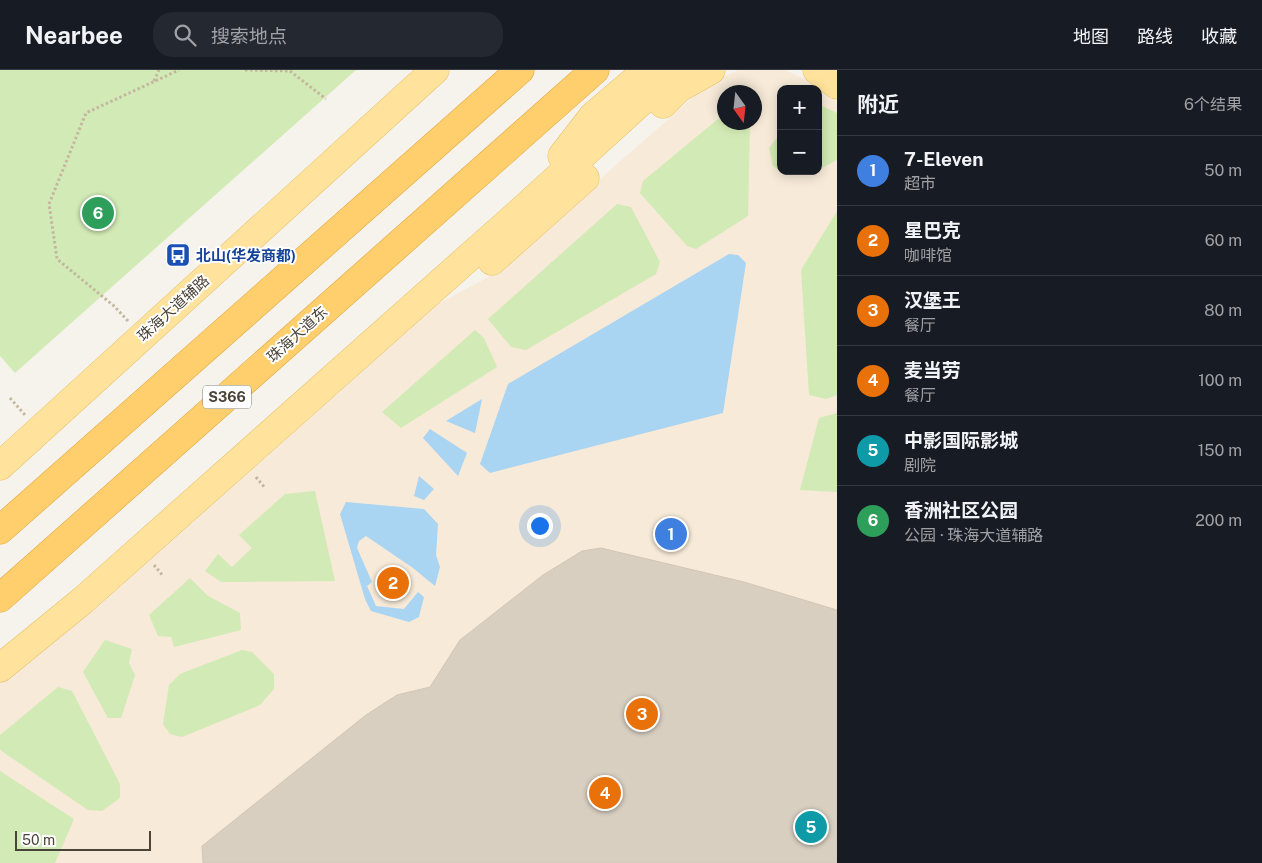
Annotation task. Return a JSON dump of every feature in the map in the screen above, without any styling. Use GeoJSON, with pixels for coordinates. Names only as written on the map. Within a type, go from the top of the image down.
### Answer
{"type":"FeatureCollection","features":[{"type":"Feature","properties":{"kind":"highway"},"geometry":{"type":"LineString","coordinates":[[0,530],[520,70]]}},
{"type":"Feature","properties":{"kind":"highway","name":"珠海大道东"},"geometry":{"type":"LineString","coordinates":[[0,598],[595,70]]}},
{"type":"Feature","properties":{"kind":"main road","name":"珠海大道辅路"},"geometry":{"type":"LineString","coordinates":[[0,466],[435,70]]}},
{"type":"Feature","properties":{"kind":"main road"},"geometry":{"type":"LineString","coordinates":[[520,211],[593,116],[647,70]]}},
{"type":"Feature","properties":{"kind":"main road"},"geometry":{"type":"LineString","coordinates":[[0,668],[82,601],[676,70]]}},
{"type":"Feature","properties":{"kind":"main road"},"geometry":{"type":"LineString","coordinates":[[411,308],[486,266],[540,220],[680,88],[711,70]]}},
{"type":"Feature","properties":{"kind":"main road"},"geometry":{"type":"LineString","coordinates":[[817,70],[837,86]]}},
{"type":"Feature","properties":{"kind":"path"},"geometry":{"type":"LineString","coordinates":[[154,82],[159,70]]}},
{"type":"Feature","properties":{"kind":"path"},"geometry":{"type":"LineString","coordinates":[[142,336],[114,306],[57,259],[49,204],[86,113],[179,70]]}},
{"type":"Feature","properties":{"kind":"path"},"geometry":{"type":"LineString","coordinates":[[245,70],[290,71],[326,99]]}},
{"type":"Feature","properties":{"kind":"shaded area"},"geometry":{"type":"Polygon","coordinates":[[[738,70],[785,70],[818,85],[777,85],[777,175],[822,175],[822,87],[837,103],[837,863],[0,863],[0,679],[420,314],[490,276],[707,85],[738,70]]]}},
{"type":"Feature","properties":{"kind":"green space"},"geometry":{"type":"Polygon","coordinates":[[[0,70],[356,70],[15,373],[0,356],[0,70]]]}},
{"type":"Feature","properties":{"kind":"green space"},"geometry":{"type":"Polygon","coordinates":[[[822,106],[837,113],[837,160],[822,168],[822,106]]]}},
{"type":"Feature","properties":{"kind":"green space"},"geometry":{"type":"Polygon","coordinates":[[[717,120],[717,130],[750,130],[748,216],[696,249],[687,246],[640,193],[643,181],[717,120]]]}},
{"type":"Feature","properties":{"kind":"green space"},"geometry":{"type":"Polygon","coordinates":[[[777,137],[777,168],[773,166],[769,148],[777,137]]]}},
{"type":"Feature","properties":{"kind":"green space"},"geometry":{"type":"Polygon","coordinates":[[[617,204],[631,207],[660,262],[656,274],[526,350],[511,347],[488,319],[617,204]]]}},
{"type":"Feature","properties":{"kind":"green space"},"geometry":{"type":"Polygon","coordinates":[[[837,211],[837,395],[826,399],[809,395],[801,270],[837,211]]]}},
{"type":"Feature","properties":{"kind":"green space"},"geometry":{"type":"Polygon","coordinates":[[[475,330],[484,338],[497,367],[401,428],[382,412],[475,330]]]}},
{"type":"Feature","properties":{"kind":"green space"},"geometry":{"type":"Polygon","coordinates":[[[837,413],[837,492],[800,490],[819,418],[837,413]]]}},
{"type":"Feature","properties":{"kind":"green space"},"geometry":{"type":"Polygon","coordinates":[[[315,491],[335,581],[221,582],[205,571],[218,554],[232,567],[252,548],[239,535],[285,494],[315,491]]]}},
{"type":"Feature","properties":{"kind":"green space"},"geometry":{"type":"Polygon","coordinates":[[[190,578],[208,596],[240,613],[241,630],[174,647],[171,637],[158,636],[149,615],[190,578]]]}},
{"type":"Feature","properties":{"kind":"green space"},"geometry":{"type":"Polygon","coordinates":[[[105,640],[132,649],[129,663],[135,675],[121,718],[108,718],[83,672],[105,640]]]}},
{"type":"Feature","properties":{"kind":"green space"},"geometry":{"type":"Polygon","coordinates":[[[242,650],[252,652],[274,674],[274,689],[260,705],[182,737],[170,734],[163,724],[169,685],[180,674],[242,650]]]}},
{"type":"Feature","properties":{"kind":"green space"},"geometry":{"type":"Polygon","coordinates":[[[58,687],[72,691],[120,784],[120,798],[102,811],[88,810],[0,750],[0,735],[58,687]]]}},
{"type":"Feature","properties":{"kind":"green space"},"geometry":{"type":"Polygon","coordinates":[[[0,771],[74,819],[55,863],[0,863],[0,771]]]}},
{"type":"Feature","properties":{"kind":"water"},"geometry":{"type":"Polygon","coordinates":[[[729,254],[738,255],[746,263],[723,413],[490,473],[480,464],[508,384],[729,254]]]}},
{"type":"Feature","properties":{"kind":"water"},"geometry":{"type":"Polygon","coordinates":[[[482,399],[475,433],[446,421],[482,399]]]}},
{"type":"Feature","properties":{"kind":"water"},"geometry":{"type":"Polygon","coordinates":[[[430,429],[467,453],[458,476],[423,438],[430,429]]]}},
{"type":"Feature","properties":{"kind":"water"},"geometry":{"type":"Polygon","coordinates":[[[419,476],[434,489],[424,500],[414,496],[419,476]]]}},
{"type":"Feature","properties":{"kind":"water"},"geometry":{"type":"Polygon","coordinates":[[[346,502],[424,509],[438,524],[436,555],[440,567],[435,586],[413,568],[366,536],[359,541],[357,548],[372,582],[367,586],[376,606],[404,609],[418,592],[424,597],[419,617],[409,622],[371,611],[365,599],[340,514],[346,502]]]}},
{"type":"Feature","properties":{"kind":"building"},"geometry":{"type":"Polygon","coordinates":[[[601,548],[744,582],[837,610],[837,863],[203,863],[202,846],[366,715],[397,695],[430,687],[460,640],[543,575],[582,551],[601,548]]]}},
{"type":"Feature","properties":{"kind":"place","name":"香洲社区公园"},"geometry":{"type":"Point","coordinates":[98,213]}},
{"type":"Feature","properties":{"kind":"place","name":"北山(华发商都)"},"geometry":{"type":"Point","coordinates":[178,255]}},
{"type":"Feature","properties":{"kind":"place","name":"7-Eleven"},"geometry":{"type":"Point","coordinates":[671,534]}},
{"type":"Feature","properties":{"kind":"place","name":"星巴克"},"geometry":{"type":"Point","coordinates":[393,583]}},
{"type":"Feature","properties":{"kind":"place","name":"汉堡王"},"geometry":{"type":"Point","coordinates":[642,714]}},
{"type":"Feature","properties":{"kind":"place","name":"麦当劳"},"geometry":{"type":"Point","coordinates":[605,793]}},
{"type":"Feature","properties":{"kind":"place","name":"中影国际影城"},"geometry":{"type":"Point","coordinates":[811,827]}}]}
